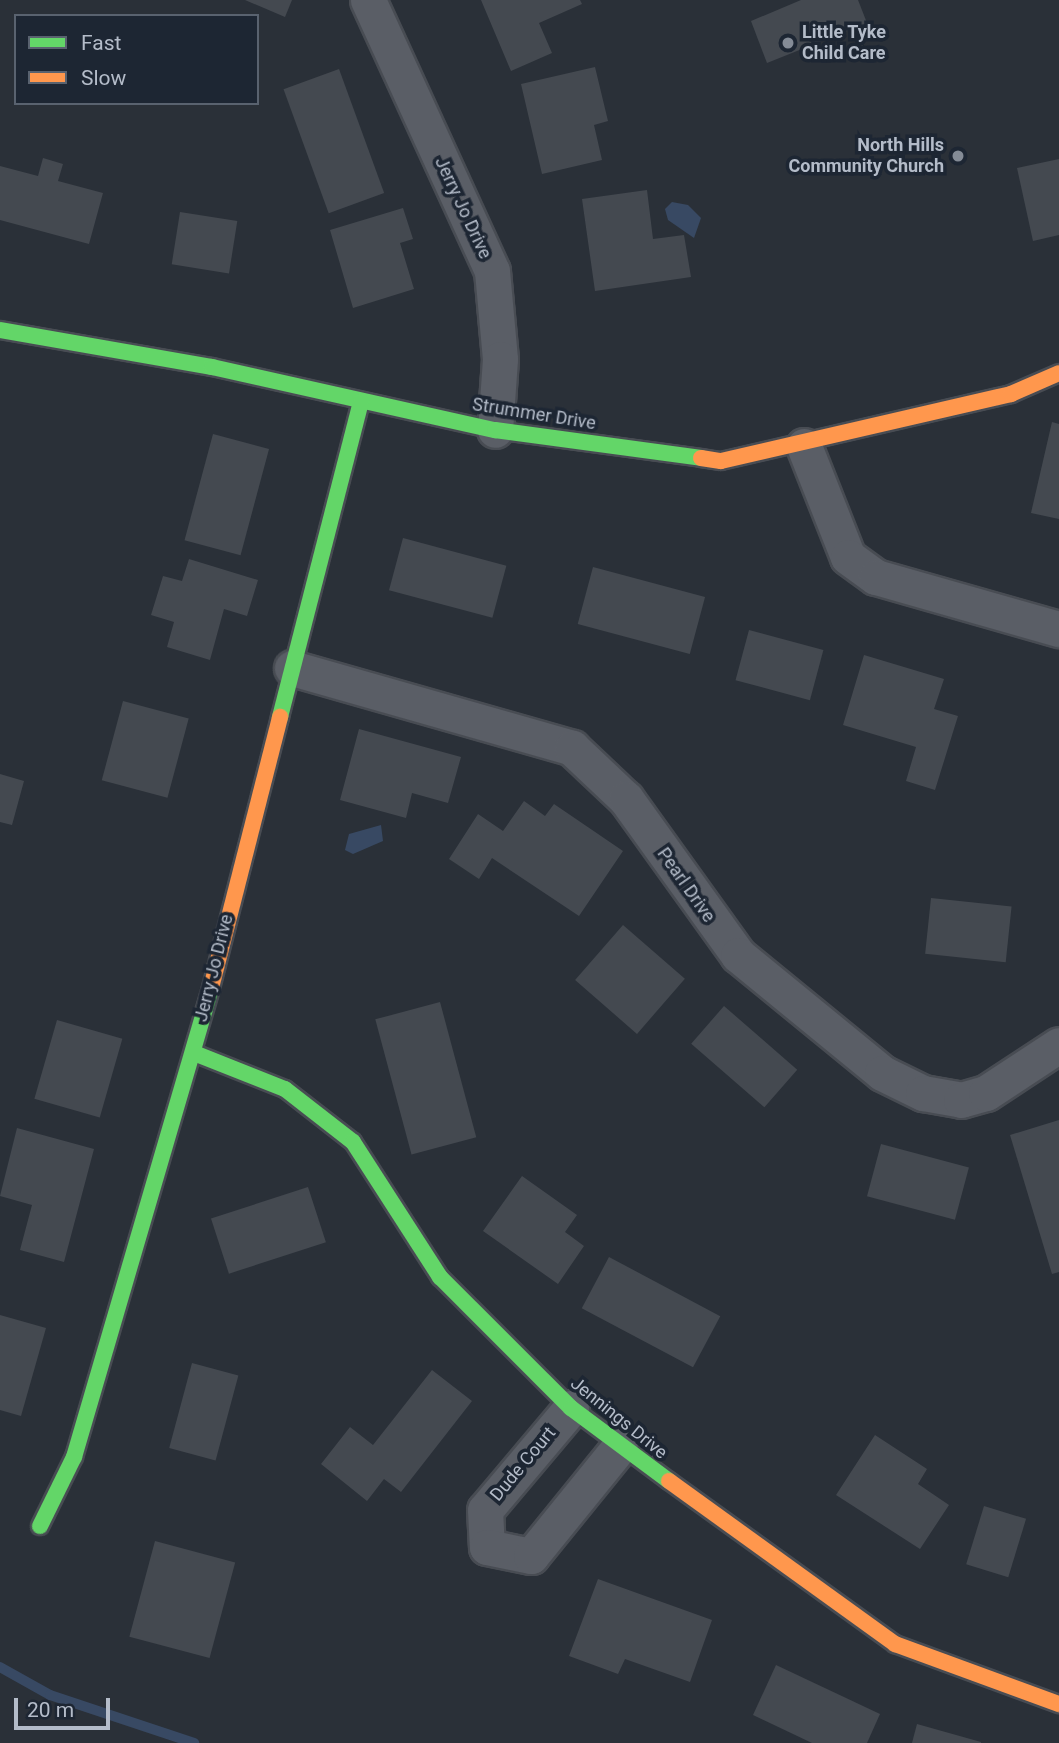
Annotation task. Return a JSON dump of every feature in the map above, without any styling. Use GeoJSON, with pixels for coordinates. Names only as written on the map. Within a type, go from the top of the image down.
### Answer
{"type":"FeatureCollection","features":[{"type":"Feature","properties":{"kind":"street","name":"Jerry Jo Drive"},"geometry":{"type":"LineString","coordinates":[[368,0],[492,271],[500,359],[495,430]]}},
{"type":"Feature","properties":{"kind":"street","name":"Strummer Drive"},"geometry":{"type":"LineString","coordinates":[[0,330],[212,367],[495,430],[721,461],[804,446],[1011,394],[1059,373]]}},
{"type":"Feature","properties":{"kind":"street","name":"Jerry Jo Drive"},"geometry":{"type":"LineString","coordinates":[[40,1526],[74,1457],[194,1053],[361,402]]}},
{"type":"Feature","properties":{"kind":"street"},"geometry":{"type":"LineString","coordinates":[[804,446],[848,557],[876,577],[1059,629]]}},
{"type":"Feature","properties":{"kind":"street","name":"Pearl Drive"},"geometry":{"type":"LineString","coordinates":[[292,668],[572,748],[626,799],[738,955],[882,1073],[923,1093],[961,1100],[986,1093],[1059,1045]]}},
{"type":"Feature","properties":{"kind":"street","name":"Jennings Drive"},"geometry":{"type":"LineString","coordinates":[[194,1053],[285,1089],[354,1142],[440,1277],[571,1408],[620,1446],[895,1644],[962,1674],[1059,1704]]}},
{"type":"Feature","properties":{"kind":"street","name":"Dude Court"},"geometry":{"type":"LineString","coordinates":[[571,1408],[485,1510],[487,1547],[531,1556],[620,1446]]}},
{"type":"Feature","properties":{"kind":"water"},"geometry":{"type":"Polygon","coordinates":[[[672,202],[688,205],[701,218],[694,238],[668,220],[665,209],[672,202]]]}},
{"type":"Feature","properties":{"kind":"water"},"geometry":{"type":"Polygon","coordinates":[[[381,825],[383,841],[353,854],[345,850],[349,834],[381,825]]]}},
{"type":"Feature","properties":{"kind":"building"},"geometry":{"type":"Polygon","coordinates":[[[245,0],[292,0],[285,17],[245,0]]]}},
{"type":"Feature","properties":{"kind":"building"},"geometry":{"type":"Polygon","coordinates":[[[481,0],[580,0],[582,4],[539,23],[552,53],[511,71],[481,0]]]}},
{"type":"Feature","properties":{"kind":"building","name":"Little Tyke Child Care"},"geometry":{"type":"Polygon","coordinates":[[[801,0],[858,0],[867,23],[767,63],[751,21],[801,0]]]}},
{"type":"Feature","properties":{"kind":"building"},"geometry":{"type":"Polygon","coordinates":[[[595,67],[608,121],[594,125],[602,160],[542,174],[521,84],[595,67]]]}},
{"type":"Feature","properties":{"kind":"building"},"geometry":{"type":"Polygon","coordinates":[[[339,69],[384,193],[329,213],[284,89],[339,69]]]}},
{"type":"Feature","properties":{"kind":"building"},"geometry":{"type":"Polygon","coordinates":[[[43,158],[63,164],[58,181],[103,193],[89,244],[0,220],[0,166],[38,176],[43,158]]]}},
{"type":"Feature","properties":{"kind":"building"},"geometry":{"type":"Polygon","coordinates":[[[1059,159],[1059,235],[1033,241],[1017,168],[1059,159]]]}},
{"type":"Feature","properties":{"kind":"building"},"geometry":{"type":"Polygon","coordinates":[[[647,190],[653,239],[684,235],[691,277],[595,291],[582,199],[647,190]]]}},
{"type":"Feature","properties":{"kind":"building"},"geometry":{"type":"Polygon","coordinates":[[[403,208],[413,239],[400,243],[414,289],[353,308],[330,230],[403,208]]]}},
{"type":"Feature","properties":{"kind":"building"},"geometry":{"type":"Polygon","coordinates":[[[180,212],[237,221],[229,273],[172,264],[180,212]]]}},
{"type":"Feature","properties":{"kind":"building"},"geometry":{"type":"Polygon","coordinates":[[[1052,422],[1059,424],[1059,519],[1031,513],[1052,422]]]}},
{"type":"Feature","properties":{"kind":"building"},"geometry":{"type":"Polygon","coordinates":[[[213,434],[269,449],[241,555],[185,540],[213,434]]]}},
{"type":"Feature","properties":{"kind":"building"},"geometry":{"type":"Polygon","coordinates":[[[403,538],[506,566],[492,618],[389,590],[403,538]]]}},
{"type":"Feature","properties":{"kind":"building"},"geometry":{"type":"Polygon","coordinates":[[[189,559],[258,580],[247,616],[224,609],[210,660],[167,647],[174,622],[151,615],[163,576],[182,581],[189,559]]]}},
{"type":"Feature","properties":{"kind":"building"},"geometry":{"type":"Polygon","coordinates":[[[593,567],[705,597],[690,654],[578,624],[593,567]]]}},
{"type":"Feature","properties":{"kind":"building"},"geometry":{"type":"Polygon","coordinates":[[[749,630],[823,650],[810,700],[736,680],[749,630]]]}},
{"type":"Feature","properties":{"kind":"building"},"geometry":{"type":"Polygon","coordinates":[[[864,655],[944,679],[934,709],[958,716],[935,790],[906,781],[916,747],[843,725],[864,655]]]}},
{"type":"Feature","properties":{"kind":"building"},"geometry":{"type":"Polygon","coordinates":[[[123,701],[189,719],[167,798],[102,780],[123,701]]]}},
{"type":"Feature","properties":{"kind":"building"},"geometry":{"type":"Polygon","coordinates":[[[359,729],[461,757],[448,803],[412,793],[406,818],[340,800],[359,729]]]}},
{"type":"Feature","properties":{"kind":"building"},"geometry":{"type":"Polygon","coordinates":[[[0,774],[24,781],[12,825],[0,822],[0,774]]]}},
{"type":"Feature","properties":{"kind":"building"},"geometry":{"type":"Polygon","coordinates":[[[524,801],[545,816],[554,804],[623,851],[579,916],[492,858],[479,879],[449,859],[478,814],[503,831],[524,801]]]}},
{"type":"Feature","properties":{"kind":"building"},"geometry":{"type":"Polygon","coordinates":[[[931,898],[1012,906],[1006,962],[925,954],[931,898]]]}},
{"type":"Feature","properties":{"kind":"building"},"geometry":{"type":"Polygon","coordinates":[[[623,925],[685,979],[637,1034],[575,980],[623,925]]]}},
{"type":"Feature","properties":{"kind":"building"},"geometry":{"type":"Polygon","coordinates":[[[440,1002],[476,1137],[412,1155],[375,1019],[440,1002]]]}},
{"type":"Feature","properties":{"kind":"building"},"geometry":{"type":"Polygon","coordinates":[[[724,1006],[797,1070],[764,1107],[691,1044],[724,1006]]]}},
{"type":"Feature","properties":{"kind":"building"},"geometry":{"type":"Polygon","coordinates":[[[57,1020],[122,1039],[100,1118],[34,1099],[57,1020]]]}},
{"type":"Feature","properties":{"kind":"building"},"geometry":{"type":"Polygon","coordinates":[[[1059,1120],[1059,1272],[1052,1274],[1010,1135],[1059,1120]]]}},
{"type":"Feature","properties":{"kind":"building"},"geometry":{"type":"Polygon","coordinates":[[[17,1128],[94,1149],[64,1262],[20,1250],[32,1205],[0,1196],[17,1128]]]}},
{"type":"Feature","properties":{"kind":"building"},"geometry":{"type":"Polygon","coordinates":[[[881,1144],[969,1168],[955,1220],[867,1196],[881,1144]]]}},
{"type":"Feature","properties":{"kind":"building"},"geometry":{"type":"Polygon","coordinates":[[[522,1176],[577,1215],[565,1232],[584,1246],[558,1284],[483,1231],[522,1176]]]}},
{"type":"Feature","properties":{"kind":"building"},"geometry":{"type":"Polygon","coordinates":[[[308,1187],[326,1242],[229,1274],[211,1219],[308,1187]]]}},
{"type":"Feature","properties":{"kind":"building"},"geometry":{"type":"Polygon","coordinates":[[[609,1257],[720,1316],[693,1367],[582,1308],[609,1257]]]}},
{"type":"Feature","properties":{"kind":"building"},"geometry":{"type":"Polygon","coordinates":[[[0,1315],[46,1328],[21,1416],[0,1410],[0,1315]]]}},
{"type":"Feature","properties":{"kind":"building"},"geometry":{"type":"Polygon","coordinates":[[[192,1363],[238,1375],[216,1460],[169,1448],[192,1363]]]}},
{"type":"Feature","properties":{"kind":"building"},"geometry":{"type":"Polygon","coordinates":[[[432,1370],[472,1401],[401,1492],[384,1479],[367,1501],[321,1464],[350,1427],[373,1445],[432,1370]]]}},
{"type":"Feature","properties":{"kind":"building"},"geometry":{"type":"Polygon","coordinates":[[[875,1435],[927,1469],[918,1484],[949,1505],[920,1549],[836,1495],[875,1435]]]}},
{"type":"Feature","properties":{"kind":"building"},"geometry":{"type":"Polygon","coordinates":[[[984,1506],[1026,1519],[1008,1577],[966,1564],[984,1506]]]}},
{"type":"Feature","properties":{"kind":"building"},"geometry":{"type":"Polygon","coordinates":[[[155,1541],[235,1562],[210,1658],[129,1637],[155,1541]]]}},
{"type":"Feature","properties":{"kind":"building"},"geometry":{"type":"Polygon","coordinates":[[[598,1579],[712,1620],[690,1682],[625,1659],[618,1674],[569,1656],[598,1579]]]}},
{"type":"Feature","properties":{"kind":"building"},"geometry":{"type":"Polygon","coordinates":[[[776,1665],[880,1714],[867,1743],[812,1743],[753,1715],[776,1665]]]}},
{"type":"Feature","properties":{"kind":"building"},"geometry":{"type":"Polygon","coordinates":[[[917,1724],[981,1742],[981,1743],[912,1743],[917,1724]]]}},
{"type":"Feature","properties":{"kind":"waterway"},"geometry":{"type":"LineString","coordinates":[[0,1667],[50,1695],[194,1743]]}},
{"type":"Feature","properties":{"kind":"traffic: fast"},"geometry":{"type":"LineString","coordinates":[[0,330],[212,367],[495,430],[701,458]]}},
{"type":"Feature","properties":{"kind":"traffic: fast"},"geometry":{"type":"LineString","coordinates":[[280,717],[361,402]]}},
{"type":"Feature","properties":{"kind":"traffic: fast"},"geometry":{"type":"LineString","coordinates":[[40,1526],[74,1457],[211,988]]}},
{"type":"Feature","properties":{"kind":"traffic: fast"},"geometry":{"type":"LineString","coordinates":[[194,1053],[285,1089],[353,1142],[440,1277],[571,1408],[669,1481]]}},
{"type":"Feature","properties":{"kind":"traffic: slow"},"geometry":{"type":"LineString","coordinates":[[701,458],[721,461],[1011,394],[1059,373]]}},
{"type":"Feature","properties":{"kind":"traffic: slow"},"geometry":{"type":"LineString","coordinates":[[211,988],[280,717]]}},
{"type":"Feature","properties":{"kind":"traffic: slow"},"geometry":{"type":"LineString","coordinates":[[669,1481],[895,1644],[1059,1704]]}},
{"type":"Feature","properties":{"kind":"place","name":"Little Tyke Child Care"},"geometry":{"type":"Point","coordinates":[788,43]}},
{"type":"Feature","properties":{"kind":"place","name":"North Hills Community Church"},"geometry":{"type":"Point","coordinates":[958,156]}}]}
